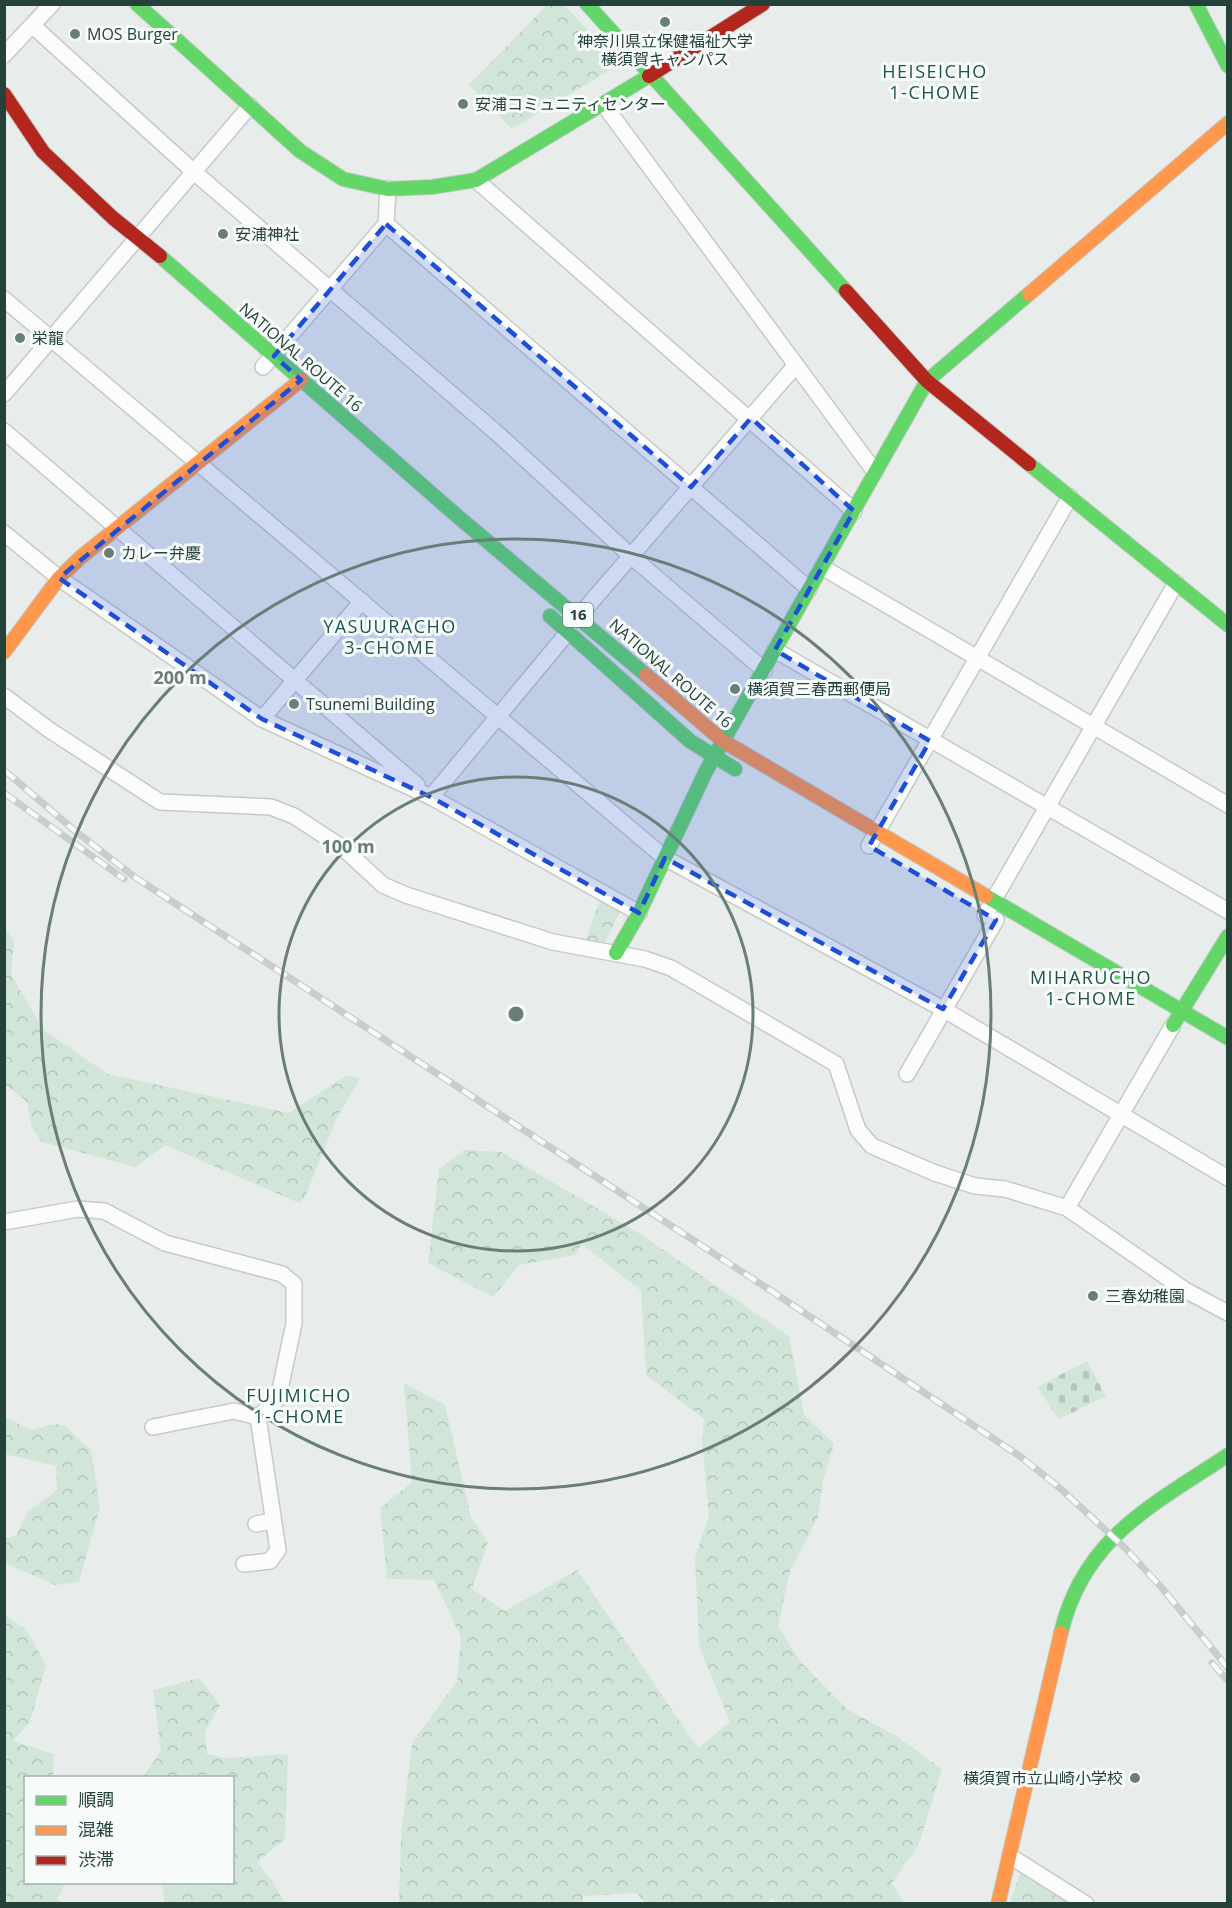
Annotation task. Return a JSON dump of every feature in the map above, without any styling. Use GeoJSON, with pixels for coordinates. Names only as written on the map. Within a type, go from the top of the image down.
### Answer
{"type":"FeatureCollection","features":[{"type":"Feature","properties":{"kind":"main road"},"geometry":{"type":"LineString","coordinates":[[137,4],[300,151],[343,179],[388,189],[432,187],[476,180],[604,105],[763,4]]}},
{"type":"Feature","properties":{"kind":"main road"},"geometry":{"type":"LineString","coordinates":[[587,4],[927,381],[1227,625]]}},
{"type":"Feature","properties":{"kind":"main road"},"geometry":{"type":"LineString","coordinates":[[1197,4],[1227,66]]}},
{"type":"Feature","properties":{"kind":"main road","name":"NATIONAL ROUTE 16"},"geometry":{"type":"LineString","coordinates":[[4,94],[44,152],[113,218],[456,515],[579,616],[723,741],[1227,1038]]}},
{"type":"Feature","properties":{"kind":"main road"},"geometry":{"type":"LineString","coordinates":[[616,953],[639,913],[723,741],[927,381],[1227,123]]}},
{"type":"Feature","properties":{"kind":"main road"},"geometry":{"type":"LineString","coordinates":[[112,241],[131,254]]}},
{"type":"Feature","properties":{"kind":"main road","name":"NATIONAL ROUTE 16"},"geometry":{"type":"LineString","coordinates":[[249,355],[301,400]]}},
{"type":"Feature","properties":{"kind":"main road"},"geometry":{"type":"LineString","coordinates":[[4,652],[59,578],[116,528],[199,462],[276,379],[301,380]]}},
{"type":"Feature","properties":{"kind":"main road","name":"16"},"geometry":{"type":"LineString","coordinates":[[542,609],[690,741],[746,775]]}},
{"type":"Feature","properties":{"kind":"main road"},"geometry":{"type":"LineString","coordinates":[[1157,1016],[1177,1028],[1181,1011],[1227,936]]}},
{"type":"Feature","properties":{"kind":"main road"},"geometry":{"type":"LineString","coordinates":[[998,1904],[1065,1615],[1080,1576],[1092,1560],[1124,1528],[1227,1455]]}},
{"type":"Feature","properties":{"kind":"street"},"geometry":{"type":"LineString","coordinates":[[4,56],[52,4]]}},
{"type":"Feature","properties":{"kind":"street"},"geometry":{"type":"LineString","coordinates":[[33,26],[194,172],[332,289],[499,435],[631,556],[764,670]]}},
{"type":"Feature","properties":{"kind":"street"},"geometry":{"type":"LineString","coordinates":[[604,105],[875,472]]}},
{"type":"Feature","properties":{"kind":"street"},"geometry":{"type":"LineString","coordinates":[[4,394],[131,254],[138,238],[250,106]]}},
{"type":"Feature","properties":{"kind":"street"},"geometry":{"type":"LineString","coordinates":[[476,180],[613,302],[751,418],[854,510]]}},
{"type":"Feature","properties":{"kind":"street"},"geometry":{"type":"LineString","coordinates":[[276,379],[274,356],[386,224],[388,189]]}},
{"type":"Feature","properties":{"kind":"street"},"geometry":{"type":"LineString","coordinates":[[386,224],[809,589]]}},
{"type":"Feature","properties":{"kind":"street"},"geometry":{"type":"LineString","coordinates":[[4,299],[53,338],[665,858],[943,1009],[1227,1178]]}},
{"type":"Feature","properties":{"kind":"street"},"geometry":{"type":"LineString","coordinates":[[579,616],[796,365]]}},
{"type":"Feature","properties":{"kind":"street"},"geometry":{"type":"LineString","coordinates":[[4,431],[431,796]]}},
{"type":"Feature","properties":{"kind":"street"},"geometry":{"type":"LineString","coordinates":[[869,846],[1070,497]]}},
{"type":"Feature","properties":{"kind":"street"},"geometry":{"type":"LineString","coordinates":[[4,533],[59,578],[262,719],[431,796],[639,913]]}},
{"type":"Feature","properties":{"kind":"street"},"geometry":{"type":"LineString","coordinates":[[822,567],[1227,805]]}},
{"type":"Feature","properties":{"kind":"street"},"geometry":{"type":"LineString","coordinates":[[907,1074],[991,918],[993,901],[1176,584]]}},
{"type":"Feature","properties":{"kind":"street"},"geometry":{"type":"LineString","coordinates":[[262,719],[362,601]]}},
{"type":"Feature","properties":{"kind":"street"},"geometry":{"type":"LineString","coordinates":[[431,796],[568,631]]}},
{"type":"Feature","properties":{"kind":"street"},"geometry":{"type":"LineString","coordinates":[[775,650],[1227,911]]}},
{"type":"Feature","properties":{"kind":"street"},"geometry":{"type":"LineString","coordinates":[[4,696],[48,729],[160,802],[271,807],[294,816],[343,848],[383,885],[406,895],[554,942],[616,953],[671,968],[836,1064],[858,1130],[873,1146],[935,1173],[975,1186],[1005,1189],[1067,1208],[1185,1290],[1227,1313]]}},
{"type":"Feature","properties":{"kind":"street"},"geometry":{"type":"LineString","coordinates":[[1067,1208],[1120,1115],[1177,1028]]}},
{"type":"Feature","properties":{"kind":"street"},"geometry":{"type":"LineString","coordinates":[[4,1222],[78,1209],[104,1211],[165,1243],[282,1274],[294,1284],[294,1323],[278,1399],[258,1417]]}},
{"type":"Feature","properties":{"kind":"street"},"geometry":{"type":"LineString","coordinates":[[153,1427],[234,1411],[258,1417]]}},
{"type":"Feature","properties":{"kind":"street"},"geometry":{"type":"LineString","coordinates":[[244,1564],[270,1561],[278,1550],[258,1417]]}},
{"type":"Feature","properties":{"kind":"street"},"geometry":{"type":"LineString","coordinates":[[256,1524],[273,1521]]}},
{"type":"Feature","properties":{"kind":"street"},"geometry":{"type":"LineString","coordinates":[[1010,1856],[1086,1904]]}},
{"type":"Feature","properties":{"kind":"highlighted area"},"geometry":{"type":"Polygon","coordinates":[[[386,224],[691,487],[751,418],[854,511],[775,650],[930,741],[869,846],[996,920],[943,1009],[665,858],[639,913],[431,797],[262,719],[59,578],[301,380],[274,356],[386,224]]]}},
{"type":"Feature","properties":{"kind":"green space"},"geometry":{"type":"Polygon","coordinates":[[[547,5],[564,5],[606,49],[608,71],[512,129],[469,85],[547,5]]]}},
{"type":"Feature","properties":{"kind":"green space"},"geometry":{"type":"Polygon","coordinates":[[[600,899],[617,908],[619,914],[603,946],[585,942],[600,899]]]}},
{"type":"Feature","properties":{"kind":"green space"},"geometry":{"type":"Polygon","coordinates":[[[5,928],[14,941],[11,975],[44,1030],[108,1074],[289,1113],[346,1075],[360,1079],[337,1117],[305,1197],[299,1203],[165,1145],[136,1167],[42,1142],[32,1128],[27,1102],[5,1084],[5,928]]]}},
{"type":"Feature","properties":{"kind":"green space"},"geometry":{"type":"Polygon","coordinates":[[[464,1150],[501,1152],[642,1235],[789,1336],[804,1415],[834,1444],[823,1481],[818,1517],[790,1571],[778,1626],[800,1661],[847,1709],[898,1737],[942,1769],[919,1844],[892,1883],[904,1903],[781,1904],[772,1898],[766,1904],[646,1904],[637,1893],[583,1896],[582,1904],[399,1903],[401,1835],[412,1743],[457,1681],[461,1637],[434,1580],[387,1579],[380,1508],[412,1482],[404,1383],[445,1405],[471,1517],[488,1542],[472,1589],[505,1611],[577,1570],[698,1748],[730,1722],[699,1646],[695,1557],[709,1516],[702,1442],[704,1419],[646,1375],[641,1291],[582,1244],[575,1255],[519,1265],[493,1297],[428,1263],[439,1169],[464,1150]]]}},
{"type":"Feature","properties":{"kind":"green space"},"geometry":{"type":"Polygon","coordinates":[[[1087,1361],[1106,1396],[1059,1419],[1037,1387],[1087,1361]]]}},
{"type":"Feature","properties":{"kind":"green space"},"geometry":{"type":"Polygon","coordinates":[[[5,1417],[31,1430],[60,1424],[91,1450],[100,1507],[79,1582],[55,1585],[5,1563],[5,1538],[16,1536],[28,1511],[57,1490],[56,1466],[5,1454],[5,1417]]]}},
{"type":"Feature","properties":{"kind":"green space"},"geometry":{"type":"Polygon","coordinates":[[[5,1615],[26,1629],[46,1665],[30,1722],[13,1741],[54,1754],[53,1776],[24,1776],[24,1884],[65,1884],[57,1899],[61,1903],[5,1903],[5,1615]]]}},
{"type":"Feature","properties":{"kind":"green space"},"geometry":{"type":"Polygon","coordinates":[[[199,1678],[220,1705],[205,1732],[207,1754],[225,1758],[288,1754],[285,1839],[257,1862],[273,1882],[284,1903],[165,1903],[162,1885],[164,1884],[234,1884],[234,1776],[144,1776],[161,1751],[153,1690],[199,1678]]]}},
{"type":"Feature","properties":{"kind":"green space"},"geometry":{"type":"Polygon","coordinates":[[[1020,1873],[1070,1903],[1010,1903],[1020,1873]]]}},
{"type":"Feature","properties":{"kind":"railway"},"geometry":{"type":"LineString","coordinates":[[4,770],[74,830],[136,878],[770,1290],[1021,1457],[1061,1489],[1125,1548],[1161,1587],[1228,1668]]}},
{"type":"Feature","properties":{"kind":"railway"},"geometry":{"type":"LineString","coordinates":[[4,793],[124,879]]}},
{"type":"Feature","properties":{"kind":"railway"},"geometry":{"type":"LineString","coordinates":[[1212,1663],[1228,1681]]}},
{"type":"Feature","properties":{"kind":"traffic: fast"},"geometry":{"type":"LineString","coordinates":[[137,4],[300,151],[343,179],[388,189],[432,187],[476,180],[649,76]]}},
{"type":"Feature","properties":{"kind":"traffic: fast"},"geometry":{"type":"LineString","coordinates":[[587,4],[846,291]]}},
{"type":"Feature","properties":{"kind":"traffic: fast"},"geometry":{"type":"LineString","coordinates":[[1196,4],[1228,66]]}},
{"type":"Feature","properties":{"kind":"traffic: fast"},"geometry":{"type":"LineString","coordinates":[[160,256],[456,515],[646,675]]}},
{"type":"Feature","properties":{"kind":"traffic: fast"},"geometry":{"type":"LineString","coordinates":[[616,953],[639,913],[706,771],[927,381],[1029,294]]}},
{"type":"Feature","properties":{"kind":"traffic: fast"},"geometry":{"type":"LineString","coordinates":[[1029,464],[1228,625]]}},
{"type":"Feature","properties":{"kind":"traffic: fast"},"geometry":{"type":"LineString","coordinates":[[550,616],[690,741],[735,769]]}},
{"type":"Feature","properties":{"kind":"traffic: fast"},"geometry":{"type":"LineString","coordinates":[[986,896],[1228,1038]]}},
{"type":"Feature","properties":{"kind":"traffic: fast"},"geometry":{"type":"LineString","coordinates":[[1173,1025],[1228,936]]}},
{"type":"Feature","properties":{"kind":"traffic: fast"},"geometry":{"type":"LineString","coordinates":[[1061,1633],[1071,1600],[1086,1572],[1104,1548],[1148,1508],[1228,1455]]}},
{"type":"Feature","properties":{"kind":"traffic: slow"},"geometry":{"type":"LineString","coordinates":[[1029,294],[1228,123]]}},
{"type":"Feature","properties":{"kind":"traffic: slow"},"geometry":{"type":"LineString","coordinates":[[4,652],[59,578],[81,557],[301,380]]}},
{"type":"Feature","properties":{"kind":"traffic: slow"},"geometry":{"type":"LineString","coordinates":[[646,675],[723,741],[986,896]]}},
{"type":"Feature","properties":{"kind":"traffic: slow"},"geometry":{"type":"LineString","coordinates":[[998,1904],[1061,1633]]}},
{"type":"Feature","properties":{"kind":"traffic: jam"},"geometry":{"type":"LineString","coordinates":[[649,76],[763,4]]}},
{"type":"Feature","properties":{"kind":"traffic: jam"},"geometry":{"type":"LineString","coordinates":[[4,94],[43,152],[113,218],[160,256]]}},
{"type":"Feature","properties":{"kind":"traffic: jam"},"geometry":{"type":"LineString","coordinates":[[846,291],[927,381],[1029,464]]}},
{"type":"Feature","properties":{"kind":"place","name":"神奈川県立保健福祉大学 横須賀キャンパス"},"geometry":{"type":"Point","coordinates":[665,22]}},
{"type":"Feature","properties":{"kind":"place","name":"MOS Burger"},"geometry":{"type":"Point","coordinates":[75,34]}},
{"type":"Feature","properties":{"kind":"place","name":"安浦コミュニティセンター"},"geometry":{"type":"Point","coordinates":[463,104]}},
{"type":"Feature","properties":{"kind":"place","name":"安浦神社"},"geometry":{"type":"Point","coordinates":[223,234]}},
{"type":"Feature","properties":{"kind":"place","name":"栄龍"},"geometry":{"type":"Point","coordinates":[20,338]}},
{"type":"Feature","properties":{"kind":"place","name":"カレー弁慶"},"geometry":{"type":"Point","coordinates":[109,553]}},
{"type":"Feature","properties":{"kind":"place","name":"横須賀三春西郵便局"},"geometry":{"type":"Point","coordinates":[735,689]}},
{"type":"Feature","properties":{"kind":"place","name":"Tsunemi Building"},"geometry":{"type":"Point","coordinates":[294,704]}},
{"type":"Feature","properties":{"kind":"place","name":"三春幼稚園"},"geometry":{"type":"Point","coordinates":[1093,1296]}},
{"type":"Feature","properties":{"kind":"place","name":"横須賀市立山崎小学校"},"geometry":{"type":"Point","coordinates":[1135,1778]}},
{"type":"Feature","properties":{"kind":"district","name":"HEISEICHO 1-CHOME"},"geometry":{"type":"Point","coordinates":[935,82]}},
{"type":"Feature","properties":{"kind":"district","name":"YASUURACHO 3-CHOME"},"geometry":{"type":"Point","coordinates":[390,637]}},
{"type":"Feature","properties":{"kind":"district","name":"MIHARUCHO 1-CHOME"},"geometry":{"type":"Point","coordinates":[1091,988]}},
{"type":"Feature","properties":{"kind":"district","name":"FUJIMICHO 1-CHOME"},"geometry":{"type":"Point","coordinates":[299,1406]}}]}
